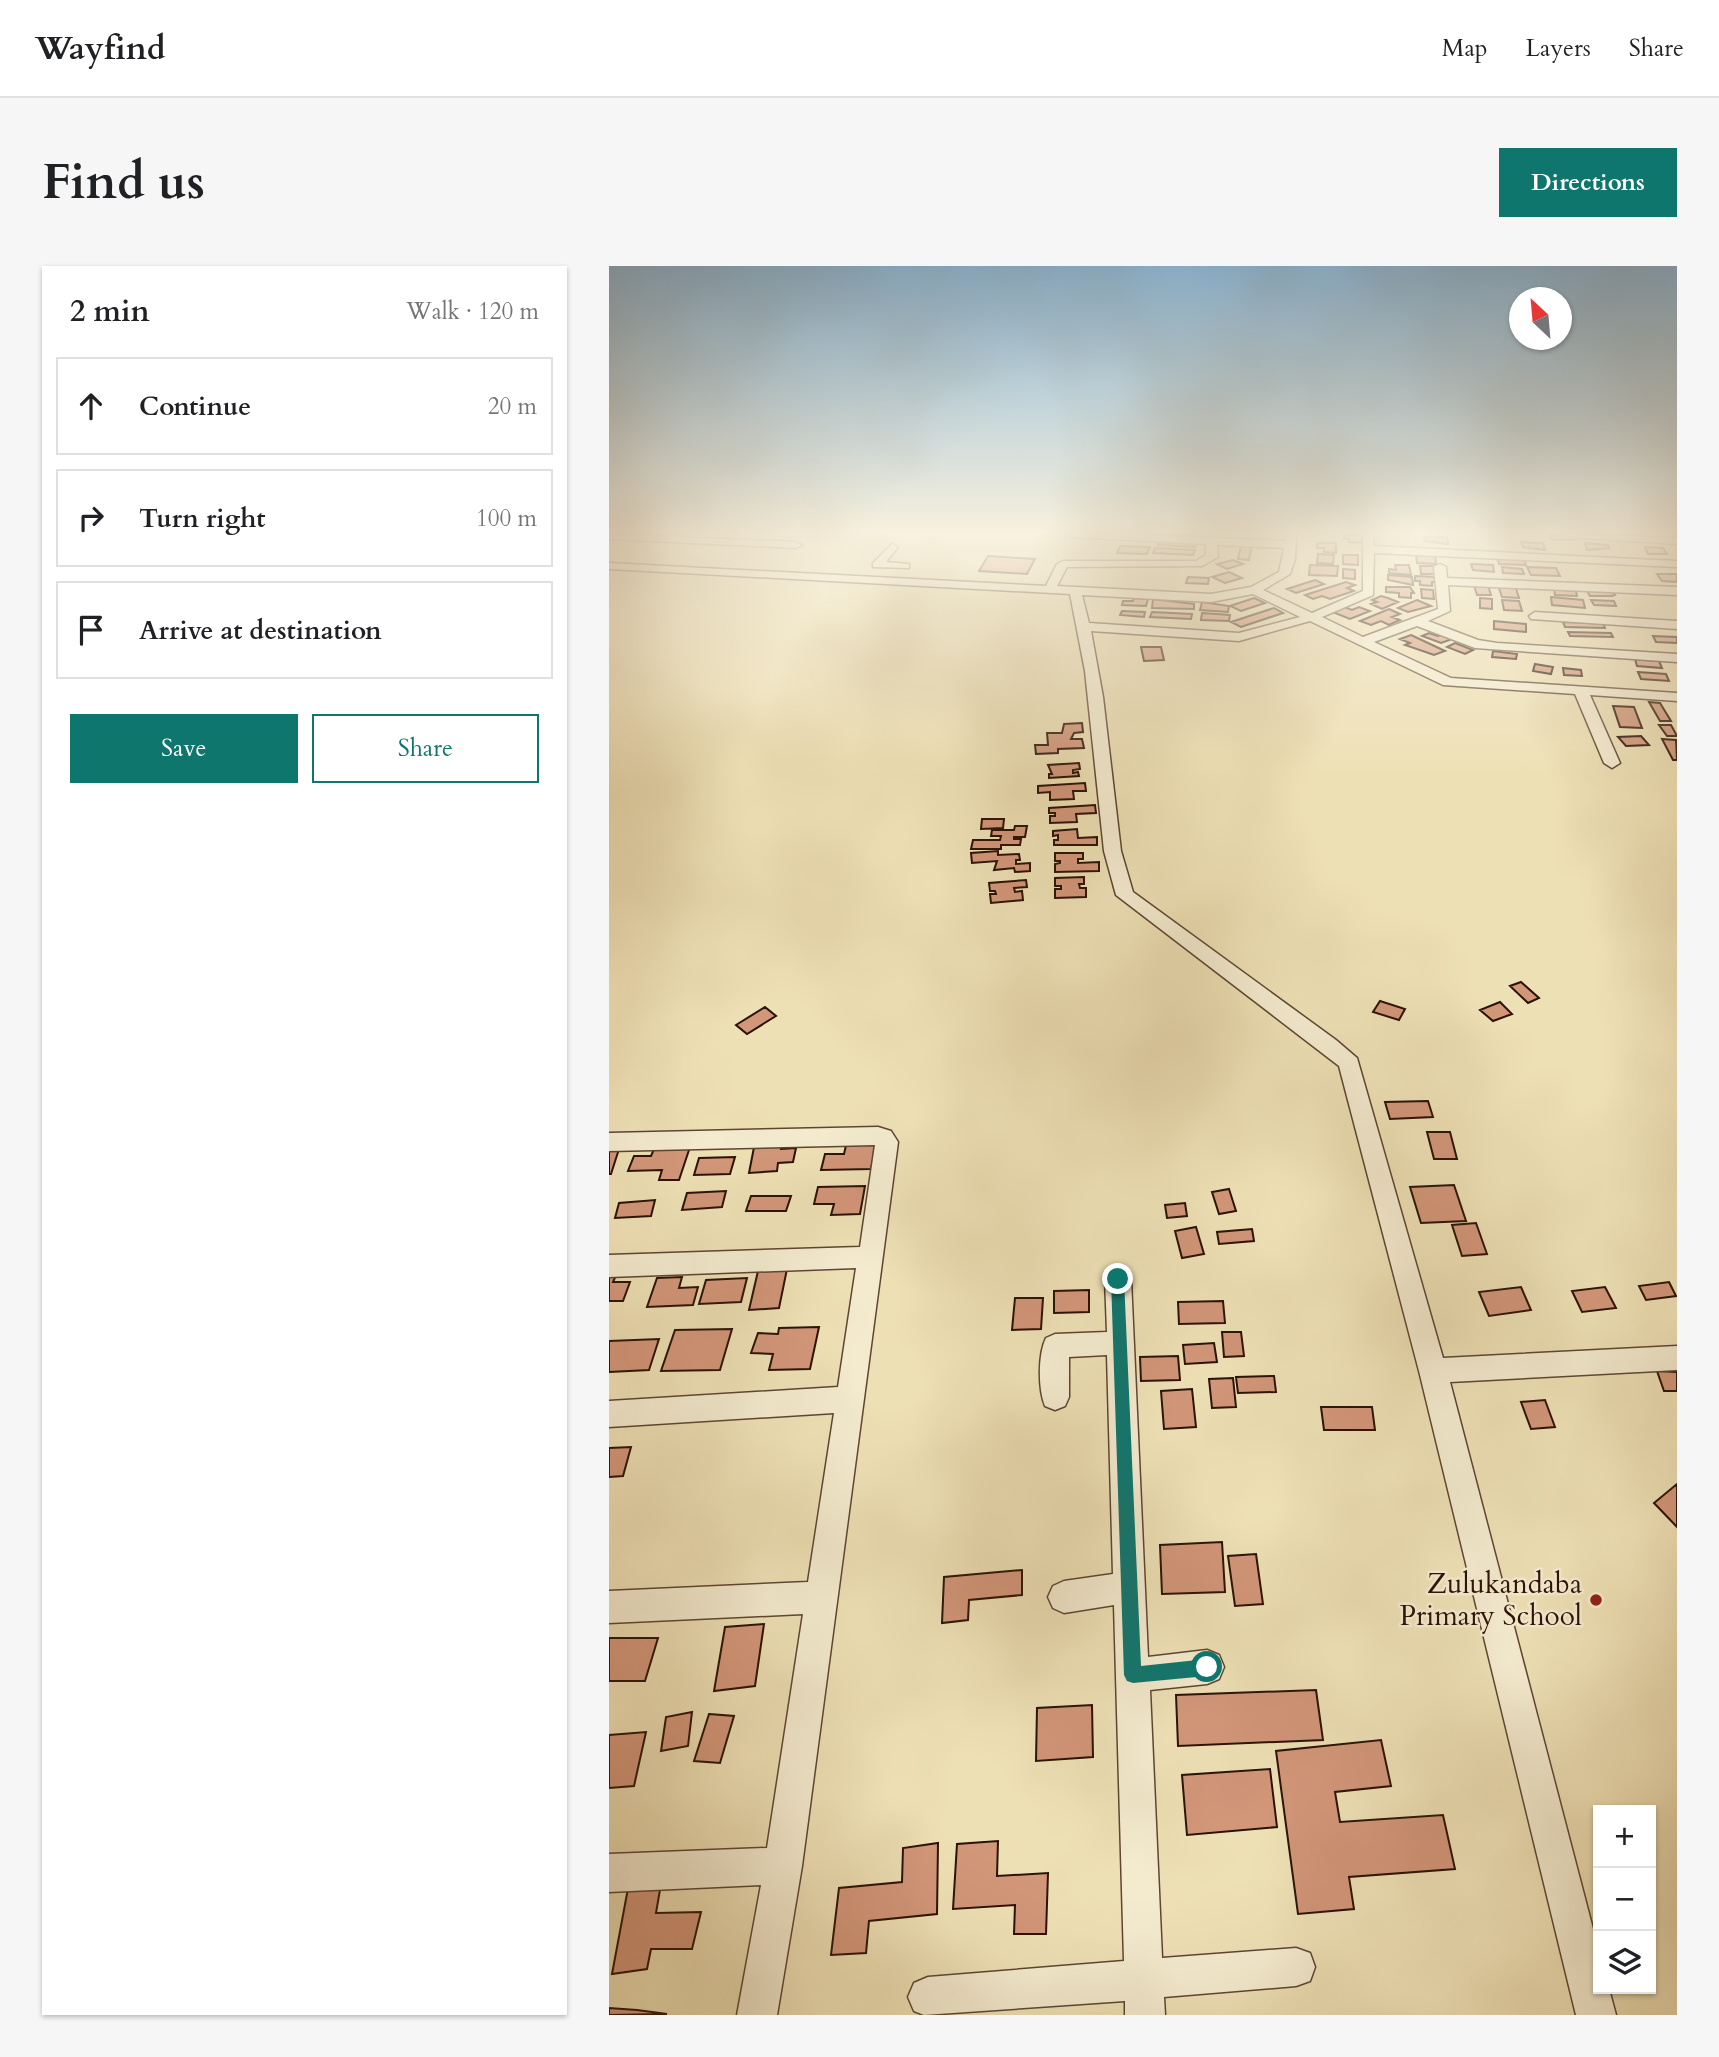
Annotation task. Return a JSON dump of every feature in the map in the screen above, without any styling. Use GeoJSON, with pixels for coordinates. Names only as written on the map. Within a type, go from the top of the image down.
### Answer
{"type":"FeatureCollection","features":[{"type":"Feature","properties":{"kind":"street"},"geometry":{"type":"LineString","coordinates":[[1078,616],[1085,627],[1119,884],[1125,895],[1329,1045],[1349,1063],[1433,1371],[1596,2015]]}},
{"type":"Feature","properties":{"kind":"street"},"geometry":{"type":"LineString","coordinates":[[1305,616],[1448,682],[1675,701]]}},
{"type":"Feature","properties":{"kind":"street"},"geometry":{"type":"LineString","coordinates":[[1085,627],[1239,637],[1258,634],[1311,616]]}},
{"type":"Feature","properties":{"kind":"street"},"geometry":{"type":"LineString","coordinates":[[1361,642],[1434,616]]}},
{"type":"Feature","properties":{"kind":"street"},"geometry":{"type":"LineString","coordinates":[[1419,622],[1475,644],[1534,616],[1677,625]]}},
{"type":"Feature","properties":{"kind":"street"},"geometry":{"type":"LineString","coordinates":[[1534,616],[1677,658]]}},
{"type":"Feature","properties":{"kind":"street"},"geometry":{"type":"LineString","coordinates":[[1581,692],[1612,763]]}},
{"type":"Feature","properties":{"kind":"street"},"geometry":{"type":"LineString","coordinates":[[609,1142],[883,1137],[887,1142],[783,1866],[757,2015]]}},
{"type":"Feature","properties":{"kind":"street"},"geometry":{"type":"LineString","coordinates":[[609,1266],[869,1257]]}},
{"type":"Feature","properties":{"kind":"street"},"geometry":{"type":"LineString","coordinates":[[1118,1279],[1145,1997]]}},
{"type":"Feature","properties":{"kind":"street"},"geometry":{"type":"LineString","coordinates":[[1055,1397],[1055,1346],[1120,1342]]}},
{"type":"Feature","properties":{"kind":"street"},"geometry":{"type":"LineString","coordinates":[[1433,1371],[1677,1358]]}},
{"type":"Feature","properties":{"kind":"street"},"geometry":{"type":"LineString","coordinates":[[609,1414],[852,1399]]}},
{"type":"Feature","properties":{"kind":"street"},"geometry":{"type":"LineString","coordinates":[[1064,1597],[1130,1587]]}},
{"type":"Feature","properties":{"kind":"street"},"geometry":{"type":"LineString","coordinates":[[609,1607],[821,1597]]}},
{"type":"Feature","properties":{"kind":"street"},"geometry":{"type":"LineString","coordinates":[[1133,1675],[1207,1667]]}},
{"type":"Feature","properties":{"kind":"street"},"geometry":{"type":"LineString","coordinates":[[609,1873],[783,1866]]}},
{"type":"Feature","properties":{"kind":"street"},"geometry":{"type":"LineString","coordinates":[[928,1997],[1145,1997],[1296,1967]]}},
{"type":"Feature","properties":{"kind":"building"},"geometry":{"type":"Polygon","coordinates":[[[1151,616],[1192,616],[1191,619],[1151,616]]]}},
{"type":"Feature","properties":{"kind":"building"},"geometry":{"type":"Polygon","coordinates":[[[1202,616],[1230,616],[1229,621],[1201,620],[1202,616]]]}},
{"type":"Feature","properties":{"kind":"building"},"geometry":{"type":"Polygon","coordinates":[[[1251,616],[1275,616],[1241,627],[1231,622],[1251,616]]]}},
{"type":"Feature","properties":{"kind":"building"},"geometry":{"type":"Polygon","coordinates":[[[1373,616],[1396,616],[1392,617],[1400,620],[1389,625],[1381,621],[1371,625],[1360,621],[1373,616]]]}},
{"type":"Feature","properties":{"kind":"building"},"geometry":{"type":"Polygon","coordinates":[[[1494,621],[1526,624],[1526,632],[1494,629],[1494,621]]]}},
{"type":"Feature","properties":{"kind":"building"},"geometry":{"type":"Polygon","coordinates":[[[1563,622],[1603,623],[1605,628],[1565,627],[1563,622]]]}},
{"type":"Feature","properties":{"kind":"building"},"geometry":{"type":"Polygon","coordinates":[[[1568,632],[1611,633],[1613,637],[1570,636],[1568,632]]]}},
{"type":"Feature","properties":{"kind":"building"},"geometry":{"type":"Polygon","coordinates":[[[1429,633],[1455,638],[1441,643],[1422,636],[1429,633]]]}},
{"type":"Feature","properties":{"kind":"building"},"geometry":{"type":"Polygon","coordinates":[[[1411,635],[1445,651],[1434,655],[1405,645],[1410,643],[1400,639],[1411,635]]]}},
{"type":"Feature","properties":{"kind":"building"},"geometry":{"type":"Polygon","coordinates":[[[1653,636],[1677,637],[1677,643],[1656,642],[1653,636]]]}},
{"type":"Feature","properties":{"kind":"building"},"geometry":{"type":"Polygon","coordinates":[[[1455,643],[1473,650],[1465,654],[1447,647],[1455,643]]]}},
{"type":"Feature","properties":{"kind":"building"},"geometry":{"type":"Polygon","coordinates":[[[1141,647],[1161,647],[1164,660],[1144,661],[1141,647]]]}},
{"type":"Feature","properties":{"kind":"building"},"geometry":{"type":"Polygon","coordinates":[[[1493,651],[1517,654],[1516,659],[1492,657],[1493,651]]]}},
{"type":"Feature","properties":{"kind":"building"},"geometry":{"type":"Polygon","coordinates":[[[1635,659],[1659,661],[1662,668],[1637,666],[1635,659]]]}},
{"type":"Feature","properties":{"kind":"building"},"geometry":{"type":"Polygon","coordinates":[[[1535,664],[1553,667],[1551,674],[1533,671],[1535,664]]]}},
{"type":"Feature","properties":{"kind":"building"},"geometry":{"type":"Polygon","coordinates":[[[1563,668],[1581,670],[1582,676],[1564,675],[1563,668]]]}},
{"type":"Feature","properties":{"kind":"building"},"geometry":{"type":"Polygon","coordinates":[[[1638,672],[1666,674],[1669,681],[1641,679],[1638,672]]]}},
{"type":"Feature","properties":{"kind":"building"},"geometry":{"type":"Polygon","coordinates":[[[1649,702],[1660,703],[1671,721],[1660,721],[1649,702]]]}},
{"type":"Feature","properties":{"kind":"building"},"geometry":{"type":"Polygon","coordinates":[[[1613,706],[1634,707],[1642,728],[1620,727],[1613,706]]]}},
{"type":"Feature","properties":{"kind":"building"},"geometry":{"type":"Polygon","coordinates":[[[1082,723],[1083,732],[1074,733],[1071,739],[1082,739],[1084,748],[1058,749],[1058,753],[1036,754],[1035,745],[1048,745],[1047,733],[1062,733],[1064,724],[1082,723]]]}},
{"type":"Feature","properties":{"kind":"building"},"geometry":{"type":"Polygon","coordinates":[[[1659,725],[1671,725],[1677,736],[1667,736],[1659,725]]]}},
{"type":"Feature","properties":{"kind":"building"},"geometry":{"type":"Polygon","coordinates":[[[1641,736],[1649,745],[1626,746],[1618,737],[1641,736]]]}},
{"type":"Feature","properties":{"kind":"building"},"geometry":{"type":"Polygon","coordinates":[[[1662,739],[1676,740],[1677,760],[1673,760],[1662,739]]]}},
{"type":"Feature","properties":{"kind":"building"},"geometry":{"type":"Polygon","coordinates":[[[1079,763],[1080,769],[1073,770],[1073,773],[1078,772],[1079,776],[1049,778],[1049,774],[1052,774],[1048,765],[1079,763]]]}},
{"type":"Feature","properties":{"kind":"building"},"geometry":{"type":"Polygon","coordinates":[[[1085,783],[1086,791],[1073,791],[1074,799],[1050,800],[1050,792],[1038,793],[1038,786],[1085,783]]]}},
{"type":"Feature","properties":{"kind":"building"},"geometry":{"type":"Polygon","coordinates":[[[1095,805],[1096,813],[1076,814],[1077,822],[1050,823],[1050,816],[1055,816],[1055,813],[1049,813],[1049,808],[1095,805]]]}},
{"type":"Feature","properties":{"kind":"building"},"geometry":{"type":"Polygon","coordinates":[[[982,819],[1004,819],[1003,828],[981,829],[982,819]]]}},
{"type":"Feature","properties":{"kind":"building"},"geometry":{"type":"Polygon","coordinates":[[[1015,826],[1027,826],[1025,837],[1014,837],[1021,839],[1020,845],[1001,845],[1001,849],[971,849],[973,840],[1000,840],[1001,836],[991,836],[992,830],[1014,830],[1015,826]]]}},
{"type":"Feature","properties":{"kind":"building"},"geometry":{"type":"Polygon","coordinates":[[[1077,829],[1078,838],[1097,837],[1097,845],[1054,845],[1058,835],[1053,836],[1053,831],[1077,829]]]}},
{"type":"Feature","properties":{"kind":"building"},"geometry":{"type":"Polygon","coordinates":[[[998,851],[998,855],[1019,854],[1020,860],[1016,860],[1016,864],[1030,863],[1030,871],[1015,872],[1014,868],[994,870],[997,861],[972,863],[971,853],[998,851]]]}},
{"type":"Feature","properties":{"kind":"building"},"geometry":{"type":"Polygon","coordinates":[[[1055,853],[1083,853],[1083,859],[1078,859],[1078,863],[1099,862],[1099,871],[1055,872],[1055,864],[1060,861],[1055,861],[1055,853]]]}},
{"type":"Feature","properties":{"kind":"building"},"geometry":{"type":"Polygon","coordinates":[[[1084,877],[1084,884],[1079,884],[1080,888],[1086,888],[1086,897],[1055,898],[1055,889],[1061,889],[1061,886],[1055,886],[1055,878],[1084,877]]]}},
{"type":"Feature","properties":{"kind":"building"},"geometry":{"type":"Polygon","coordinates":[[[1026,880],[1027,887],[1014,888],[1015,892],[1022,891],[1023,900],[991,903],[990,894],[996,894],[995,891],[990,891],[989,883],[1026,880]]]}},
{"type":"Feature","properties":{"kind":"building"},"geometry":{"type":"Polygon","coordinates":[[[1521,982],[1539,998],[1528,1003],[1510,986],[1521,982]]]}},
{"type":"Feature","properties":{"kind":"building"},"geometry":{"type":"Polygon","coordinates":[[[1380,1001],[1405,1009],[1399,1020],[1373,1012],[1380,1001]]]}},
{"type":"Feature","properties":{"kind":"building"},"geometry":{"type":"Polygon","coordinates":[[[1500,1002],[1512,1014],[1493,1021],[1480,1010],[1500,1002]]]}},
{"type":"Feature","properties":{"kind":"building"},"geometry":{"type":"Polygon","coordinates":[[[765,1007],[776,1016],[747,1034],[736,1025],[765,1007]]]}},
{"type":"Feature","properties":{"kind":"building"},"geometry":{"type":"Polygon","coordinates":[[[1428,1101],[1433,1117],[1390,1119],[1385,1102],[1428,1101]]]}},
{"type":"Feature","properties":{"kind":"building"},"geometry":{"type":"Polygon","coordinates":[[[1427,1132],[1450,1132],[1457,1159],[1434,1159],[1427,1132]]]}},
{"type":"Feature","properties":{"kind":"building"},"geometry":{"type":"Polygon","coordinates":[[[783,1140],[781,1149],[796,1148],[793,1162],[778,1163],[777,1171],[749,1173],[755,1142],[783,1140]]]}},
{"type":"Feature","properties":{"kind":"building"},"geometry":{"type":"Polygon","coordinates":[[[877,1140],[871,1169],[821,1170],[825,1154],[844,1154],[847,1141],[877,1140]]]}},
{"type":"Feature","properties":{"kind":"building"},"geometry":{"type":"Polygon","coordinates":[[[690,1147],[679,1180],[659,1180],[662,1170],[628,1171],[634,1156],[651,1156],[654,1149],[690,1147]]]}},
{"type":"Feature","properties":{"kind":"building"},"geometry":{"type":"Polygon","coordinates":[[[619,1149],[611,1174],[609,1174],[609,1150],[619,1149]]]}},
{"type":"Feature","properties":{"kind":"building"},"geometry":{"type":"Polygon","coordinates":[[[735,1157],[730,1174],[694,1175],[699,1158],[735,1157]]]}},
{"type":"Feature","properties":{"kind":"building"},"geometry":{"type":"Polygon","coordinates":[[[1454,1185],[1466,1221],[1421,1223],[1410,1187],[1454,1185]]]}},
{"type":"Feature","properties":{"kind":"building"},"geometry":{"type":"Polygon","coordinates":[[[865,1186],[860,1214],[831,1215],[834,1204],[814,1204],[818,1187],[865,1186]]]}},
{"type":"Feature","properties":{"kind":"building"},"geometry":{"type":"Polygon","coordinates":[[[1229,1189],[1236,1211],[1219,1214],[1212,1192],[1229,1189]]]}},
{"type":"Feature","properties":{"kind":"building"},"geometry":{"type":"Polygon","coordinates":[[[726,1191],[722,1207],[682,1210],[687,1193],[726,1191]]]}},
{"type":"Feature","properties":{"kind":"building"},"geometry":{"type":"Polygon","coordinates":[[[751,1196],[791,1196],[786,1211],[746,1211],[751,1196]]]}},
{"type":"Feature","properties":{"kind":"building"},"geometry":{"type":"Polygon","coordinates":[[[655,1200],[651,1216],[615,1218],[619,1203],[655,1200]]]}},
{"type":"Feature","properties":{"kind":"building"},"geometry":{"type":"Polygon","coordinates":[[[1185,1203],[1187,1216],[1167,1218],[1165,1205],[1185,1203]]]}},
{"type":"Feature","properties":{"kind":"building"},"geometry":{"type":"Polygon","coordinates":[[[1476,1223],[1487,1254],[1462,1256],[1452,1225],[1476,1223]]]}},
{"type":"Feature","properties":{"kind":"building"},"geometry":{"type":"Polygon","coordinates":[[[1196,1227],[1204,1254],[1182,1258],[1175,1231],[1196,1227]]]}},
{"type":"Feature","properties":{"kind":"building"},"geometry":{"type":"Polygon","coordinates":[[[1252,1229],[1254,1241],[1219,1244],[1217,1232],[1252,1229]]]}},
{"type":"Feature","properties":{"kind":"building"},"geometry":{"type":"Polygon","coordinates":[[[787,1269],[779,1308],[749,1310],[758,1271],[787,1269]]]}},
{"type":"Feature","properties":{"kind":"building"},"geometry":{"type":"Polygon","coordinates":[[[609,1273],[617,1273],[613,1282],[630,1282],[623,1301],[609,1301],[609,1273]]]}},
{"type":"Feature","properties":{"kind":"building"},"geometry":{"type":"Polygon","coordinates":[[[682,1277],[679,1288],[698,1287],[693,1305],[647,1307],[657,1278],[682,1277]]]}},
{"type":"Feature","properties":{"kind":"building"},"geometry":{"type":"Polygon","coordinates":[[[747,1278],[741,1302],[699,1304],[706,1280],[747,1278]]]}},
{"type":"Feature","properties":{"kind":"building"},"geometry":{"type":"Polygon","coordinates":[[[1669,1282],[1676,1296],[1646,1300],[1639,1286],[1669,1282]]]}},
{"type":"Feature","properties":{"kind":"building"},"geometry":{"type":"Polygon","coordinates":[[[1521,1287],[1531,1310],[1489,1316],[1479,1292],[1521,1287]]]}},
{"type":"Feature","properties":{"kind":"building"},"geometry":{"type":"Polygon","coordinates":[[[1605,1287],[1616,1308],[1582,1312],[1572,1291],[1605,1287]]]}},
{"type":"Feature","properties":{"kind":"building"},"geometry":{"type":"Polygon","coordinates":[[[1089,1290],[1089,1312],[1054,1313],[1054,1291],[1089,1290]]]}},
{"type":"Feature","properties":{"kind":"building"},"geometry":{"type":"Polygon","coordinates":[[[1015,1298],[1043,1298],[1041,1329],[1012,1330],[1015,1298]]]}},
{"type":"Feature","properties":{"kind":"building"},"geometry":{"type":"Polygon","coordinates":[[[1223,1301],[1225,1323],[1179,1324],[1178,1302],[1223,1301]]]}},
{"type":"Feature","properties":{"kind":"building"},"geometry":{"type":"Polygon","coordinates":[[[819,1327],[810,1369],[769,1370],[773,1354],[751,1353],[758,1333],[778,1334],[779,1328],[819,1327]]]}},
{"type":"Feature","properties":{"kind":"building"},"geometry":{"type":"Polygon","coordinates":[[[732,1329],[720,1370],[661,1371],[675,1330],[732,1329]]]}},
{"type":"Feature","properties":{"kind":"building"},"geometry":{"type":"Polygon","coordinates":[[[1222,1332],[1241,1332],[1244,1356],[1224,1357],[1222,1332]]]}},
{"type":"Feature","properties":{"kind":"building"},"geometry":{"type":"Polygon","coordinates":[[[659,1339],[649,1370],[609,1372],[609,1341],[659,1339]]]}},
{"type":"Feature","properties":{"kind":"building"},"geometry":{"type":"Polygon","coordinates":[[[1214,1343],[1217,1362],[1185,1364],[1183,1345],[1214,1343]]]}},
{"type":"Feature","properties":{"kind":"building"},"geometry":{"type":"Polygon","coordinates":[[[1178,1356],[1180,1380],[1141,1381],[1140,1357],[1178,1356]]]}},
{"type":"Feature","properties":{"kind":"building"},"geometry":{"type":"Polygon","coordinates":[[[1657,1371],[1677,1372],[1677,1391],[1664,1391],[1657,1371]]]}},
{"type":"Feature","properties":{"kind":"building"},"geometry":{"type":"Polygon","coordinates":[[[1274,1376],[1276,1392],[1238,1393],[1236,1377],[1274,1376]]]}},
{"type":"Feature","properties":{"kind":"building"},"geometry":{"type":"Polygon","coordinates":[[[1233,1378],[1236,1407],[1212,1408],[1209,1379],[1233,1378]]]}},
{"type":"Feature","properties":{"kind":"building"},"geometry":{"type":"Polygon","coordinates":[[[1192,1389],[1196,1427],[1164,1429],[1161,1391],[1192,1389]]]}},
{"type":"Feature","properties":{"kind":"building"},"geometry":{"type":"Polygon","coordinates":[[[1545,1400],[1555,1427],[1531,1429],[1521,1402],[1545,1400]]]}},
{"type":"Feature","properties":{"kind":"building"},"geometry":{"type":"Polygon","coordinates":[[[1321,1407],[1372,1407],[1375,1430],[1324,1430],[1321,1407]]]}},
{"type":"Feature","properties":{"kind":"building"},"geometry":{"type":"Polygon","coordinates":[[[631,1447],[623,1476],[609,1477],[609,1448],[631,1447]]]}},
{"type":"Feature","properties":{"kind":"building"},"geometry":{"type":"Polygon","coordinates":[[[1677,1484],[1677,1527],[1654,1503],[1677,1484]]]}},
{"type":"Feature","properties":{"kind":"building"},"geometry":{"type":"Polygon","coordinates":[[[1222,1542],[1225,1592],[1162,1594],[1160,1545],[1222,1542]]]}},
{"type":"Feature","properties":{"kind":"building"},"geometry":{"type":"Polygon","coordinates":[[[1256,1554],[1263,1604],[1235,1606],[1228,1556],[1256,1554]]]}},
{"type":"Feature","properties":{"kind":"building"},"geometry":{"type":"Polygon","coordinates":[[[1022,1570],[1022,1595],[969,1600],[968,1620],[942,1623],[944,1577],[1022,1570]]]}},
{"type":"Feature","properties":{"kind":"building"},"geometry":{"type":"Polygon","coordinates":[[[764,1624],[755,1686],[714,1691],[725,1627],[764,1624]]]}},
{"type":"Feature","properties":{"kind":"building"},"geometry":{"type":"Polygon","coordinates":[[[609,1638],[658,1638],[645,1681],[609,1681],[609,1638]]]}},
{"type":"Feature","properties":{"kind":"building"},"geometry":{"type":"Polygon","coordinates":[[[1316,1690],[1323,1740],[1178,1746],[1176,1695],[1316,1690]]]}},
{"type":"Feature","properties":{"kind":"building"},"geometry":{"type":"Polygon","coordinates":[[[1092,1705],[1093,1757],[1036,1761],[1037,1708],[1092,1705]]]}},
{"type":"Feature","properties":{"kind":"building"},"geometry":{"type":"Polygon","coordinates":[[[692,1712],[688,1746],[661,1751],[666,1717],[692,1712]]]}},
{"type":"Feature","properties":{"kind":"building"},"geometry":{"type":"Polygon","coordinates":[[[709,1714],[734,1716],[720,1763],[694,1761],[709,1714]]]}},
{"type":"Feature","properties":{"kind":"building"},"geometry":{"type":"Polygon","coordinates":[[[646,1732],[634,1786],[609,1788],[609,1735],[646,1732]]]}},
{"type":"Feature","properties":{"kind":"building"},"geometry":{"type":"Polygon","coordinates":[[[1381,1740],[1391,1786],[1335,1792],[1340,1822],[1443,1815],[1455,1869],[1349,1877],[1354,1909],[1298,1914],[1276,1751],[1381,1740]]]}},
{"type":"Feature","properties":{"kind":"building"},"geometry":{"type":"Polygon","coordinates":[[[1270,1769],[1277,1827],[1187,1835],[1182,1775],[1270,1769]]]}},
{"type":"Feature","properties":{"kind":"building"},"geometry":{"type":"Polygon","coordinates":[[[998,1841],[997,1876],[1048,1873],[1046,1934],[1014,1934],[1015,1905],[953,1909],[957,1844],[998,1841]]]}},
{"type":"Feature","properties":{"kind":"building"},"geometry":{"type":"Polygon","coordinates":[[[938,1843],[937,1914],[869,1921],[866,1953],[831,1955],[839,1888],[902,1882],[903,1848],[938,1843]]]}},
{"type":"Feature","properties":{"kind":"building"},"geometry":{"type":"Polygon","coordinates":[[[662,1878],[656,1913],[701,1912],[692,1949],[651,1949],[647,1969],[612,1974],[629,1883],[662,1878]]]}},
{"type":"Feature","properties":{"kind":"building"},"geometry":{"type":"Polygon","coordinates":[[[609,2008],[637,2010],[667,2014],[609,2015],[609,2008]]]}},
{"type":"Feature","properties":{"kind":"place","name":"Zulukandaba Primary School"},"geometry":{"type":"Point","coordinates":[1596,1600]}},
{"type":"Feature","properties":{"kind":"route"},"geometry":{"type":"LineString","coordinates":[[1118,1279],[1133,1675],[1207,1667]]}}]}
